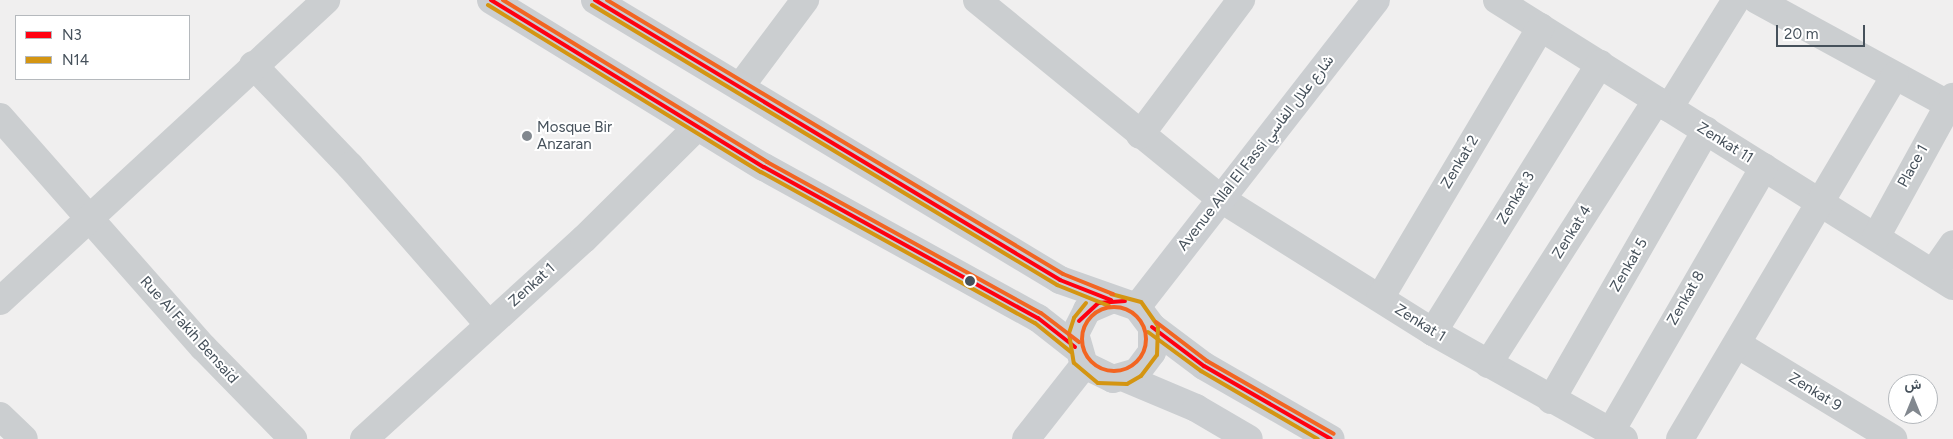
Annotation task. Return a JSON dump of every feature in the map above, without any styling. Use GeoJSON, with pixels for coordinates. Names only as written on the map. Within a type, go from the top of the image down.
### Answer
{"type":"FeatureCollection","features":[{"type":"Feature","properties":{"kind":"main road"},"geometry":{"type":"LineString","coordinates":[[491,0],[697,128],[1038,318],[1100,377],[1125,378],[1196,408],[1249,439]]}},
{"type":"Feature","properties":{"kind":"main road"},"geometry":{"type":"LineString","coordinates":[[595,0],[1060,280],[1111,300],[1145,317],[1204,366],[1331,439]]}},
{"type":"Feature","properties":{"kind":"main road","name":"Avenue Allal El Fassi شارع علال الفاسي"},"geometry":{"type":"LineString","coordinates":[[1145,317],[1221,199],[1376,0]]}},
{"type":"Feature","properties":{"kind":"main road"},"geometry":{"type":"LineString","coordinates":[[1026,439],[1080,356],[1077,328],[1087,310],[1111,300]]}},
{"type":"Feature","properties":{"kind":"main road"},"geometry":{"type":"LineString","coordinates":[[1125,378],[1146,363],[1152,352],[1145,317]]}},
{"type":"Feature","properties":{"kind":"street"},"geometry":{"type":"LineString","coordinates":[[0,301],[326,0]]}},
{"type":"Feature","properties":{"kind":"street"},"geometry":{"type":"LineString","coordinates":[[740,87],[805,0]]}},
{"type":"Feature","properties":{"kind":"street"},"geometry":{"type":"LineString","coordinates":[[1140,135],[1241,0]]}},
{"type":"Feature","properties":{"kind":"street","name":"Zenkat 11"},"geometry":{"type":"LineString","coordinates":[[1497,0],[1943,279]]}},
{"type":"Feature","properties":{"kind":"street","name":"Zenkat 4"},"geometry":{"type":"LineString","coordinates":[[1488,364],[1663,104],[1736,0]]}},
{"type":"Feature","properties":{"kind":"street"},"geometry":{"type":"LineString","coordinates":[[1757,0],[1895,76],[1951,100]]}},
{"type":"Feature","properties":{"kind":"street","name":"Zenkat 1"},"geometry":{"type":"LineString","coordinates":[[984,2],[1140,135],[1221,199],[1433,332],[1551,400],[1618,435]]}},
{"type":"Feature","properties":{"kind":"street","name":"Zenkat 2"},"geometry":{"type":"LineString","coordinates":[[1380,298],[1541,27]]}},
{"type":"Feature","properties":{"kind":"street","name":"Zenkat 3"},"geometry":{"type":"LineString","coordinates":[[1433,332],[1600,64]]}},
{"type":"Feature","properties":{"kind":"street"},"geometry":{"type":"LineString","coordinates":[[254,65],[350,166],[489,325]]}},
{"type":"Feature","properties":{"kind":"street"},"geometry":{"type":"LineString","coordinates":[[1680,439],[1822,204],[1895,76]]}},
{"type":"Feature","properties":{"kind":"street","name":"Place 1"},"geometry":{"type":"LineString","coordinates":[[1876,237],[1951,100]]}},
{"type":"Feature","properties":{"kind":"street","name":"Rue Al Fakih Bensaïd"},"geometry":{"type":"LineString","coordinates":[[0,117],[89,219],[293,439]]}},
{"type":"Feature","properties":{"kind":"street","name":"Zenkat 1"},"geometry":{"type":"LineString","coordinates":[[364,439],[489,325],[697,128]]}},
{"type":"Feature","properties":{"kind":"street","name":"Zenkat 5"},"geometry":{"type":"LineString","coordinates":[[1551,400],[1706,130]]}},
{"type":"Feature","properties":{"kind":"street","name":"Zenkat 8"},"geometry":{"type":"LineString","coordinates":[[1618,435],[1764,167]]}},
{"type":"Feature","properties":{"kind":"street"},"geometry":{"type":"LineString","coordinates":[[1943,279],[1953,244]]}},
{"type":"Feature","properties":{"kind":"street","name":"Zenkat 9"},"geometry":{"type":"LineString","coordinates":[[1737,344],[1893,439]]}},
{"type":"Feature","properties":{"kind":"street"},"geometry":{"type":"LineString","coordinates":[[0,416],[24,439]]}},
{"type":"Feature","properties":{"kind":"transit line","name":"N3"},"geometry":{"type":"LineString","coordinates":[[491,0],[764,167],[1038,318],[1075,347]]}},
{"type":"Feature","properties":{"kind":"transit line"},"geometry":{"type":"LineString","coordinates":[[503,0],[767,162],[1041,313],[1079,342]]}},
{"type":"Feature","properties":{"kind":"transit line","name":"N3"},"geometry":{"type":"LineString","coordinates":[[595,0],[1060,280],[1111,300]]}},
{"type":"Feature","properties":{"kind":"transit line"},"geometry":{"type":"LineString","coordinates":[[607,0],[1063,274],[1113,294]]}},
{"type":"Feature","properties":{"kind":"transit line","name":"N14"},"geometry":{"type":"LineString","coordinates":[[488,5],[761,172],[1035,323],[1071,352]]}},
{"type":"Feature","properties":{"kind":"transit line","name":"N14"},"geometry":{"type":"LineString","coordinates":[[592,5],[1057,285],[1109,306]]}},
{"type":"Feature","properties":{"kind":"transit line","name":"N14"},"geometry":{"type":"LineString","coordinates":[[1086,303],[1074,318],[1069,333],[1074,363],[1098,383],[1127,384],[1141,376],[1157,355],[1158,326],[1141,302],[1111,294]]}},
{"type":"Feature","properties":{"kind":"transit line","name":"N3"},"geometry":{"type":"LineString","coordinates":[[1079,321],[1098,303],[1125,301]]}},
{"type":"Feature","properties":{"kind":"transit line"},"geometry":{"type":"LineString","coordinates":[[1108,307],[1120,307],[1137,316],[1144,327],[1146,339],[1144,351],[1137,362],[1120,371],[1108,371],[1096,366],[1087,357],[1082,345],[1082,333],[1087,321],[1096,312],[1108,307]]}},
{"type":"Feature","properties":{"kind":"transit line"},"geometry":{"type":"LineString","coordinates":[[1156,322],[1207,361],[1334,434]]}},
{"type":"Feature","properties":{"kind":"transit line","name":"N3"},"geometry":{"type":"LineString","coordinates":[[1152,327],[1204,366],[1331,439]]}},
{"type":"Feature","properties":{"kind":"transit line","name":"N14"},"geometry":{"type":"LineString","coordinates":[[1148,332],[1201,371],[1318,439]]}},
{"type":"Feature","properties":{"kind":"place","name":"Mosque Bir Anzaran"},"geometry":{"type":"Point","coordinates":[527,136]}}]}
